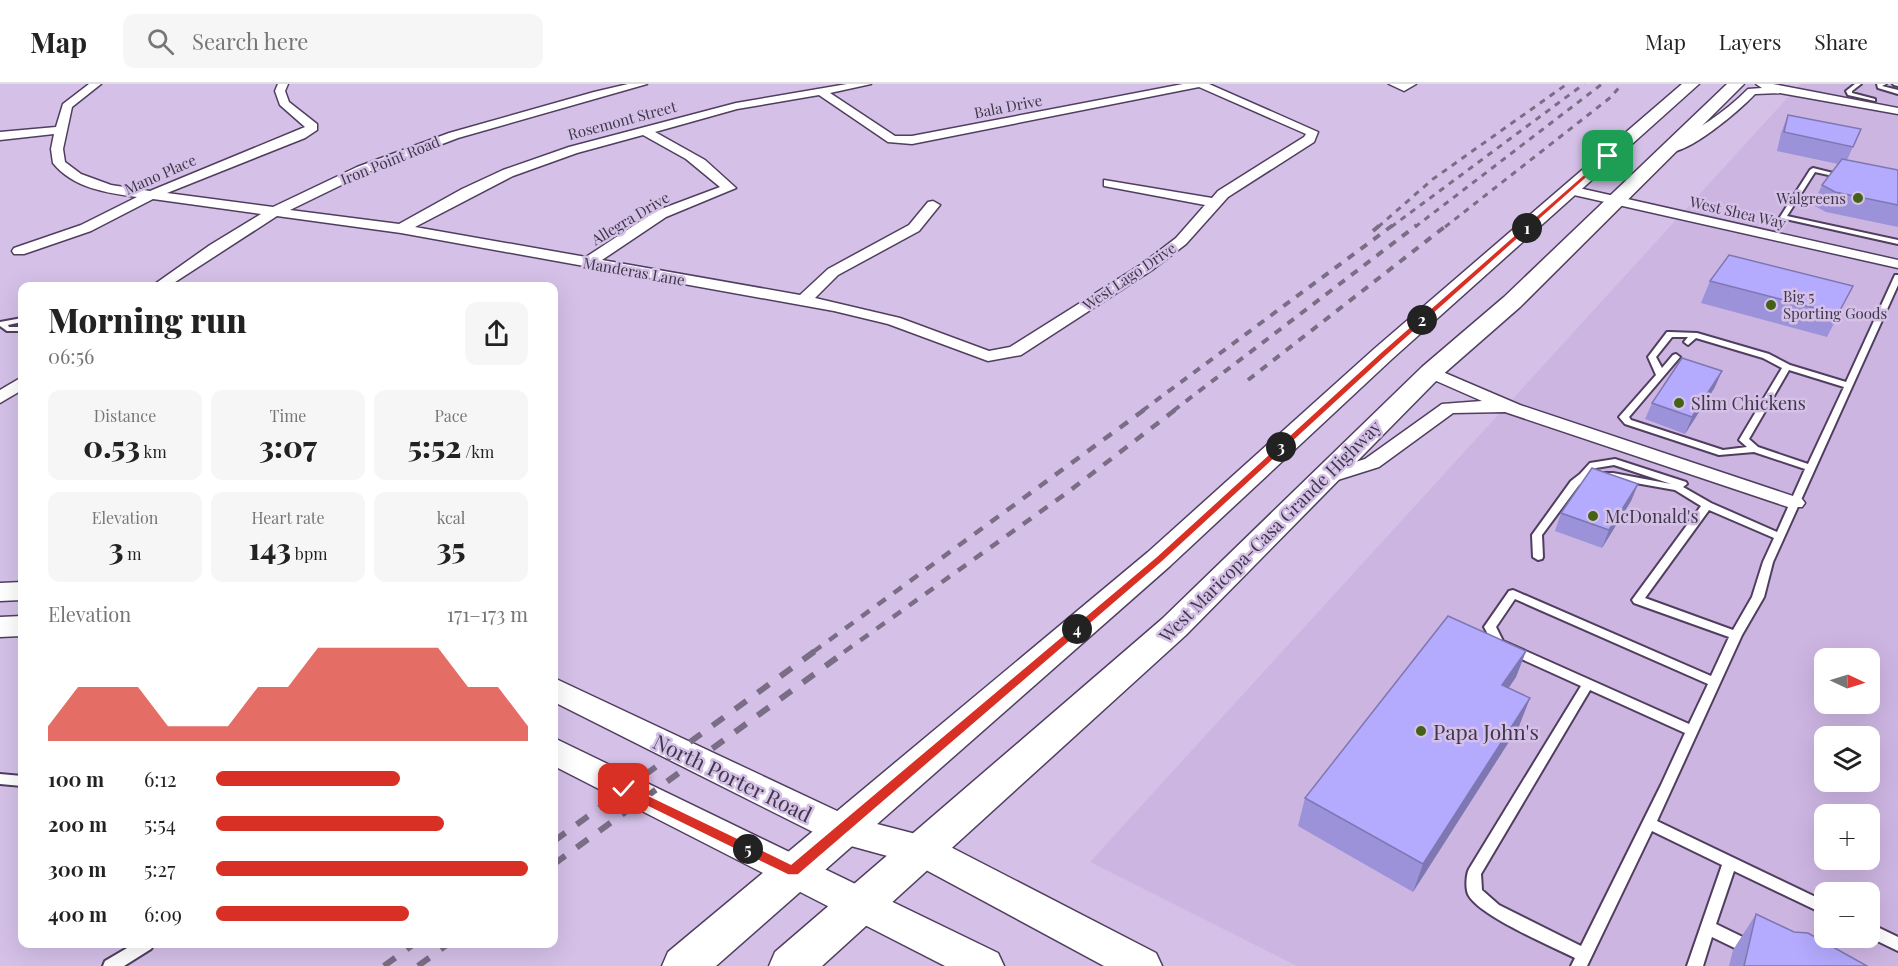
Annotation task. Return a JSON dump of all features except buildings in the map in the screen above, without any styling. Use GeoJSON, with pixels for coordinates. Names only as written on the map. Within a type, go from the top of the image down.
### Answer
{"type":"FeatureCollection","features":[{"type":"Feature","properties":{"kind":"main road"},"geometry":{"type":"LineString","coordinates":[[684,966],[1159,559],[1374,362],[1690,84]]}},
{"type":"Feature","properties":{"kind":"main road","name":"West Maricopa-Casa Grande Highway"},"geometry":{"type":"LineString","coordinates":[[791,966],[1174,627],[1431,372],[1512,302],[1736,84]]}},
{"type":"Feature","properties":{"kind":"street"},"geometry":{"type":"LineString","coordinates":[[0,136],[61,130],[67,106],[96,84]]}},
{"type":"Feature","properties":{"kind":"street","name":"Mano Place"},"geometry":{"type":"LineString","coordinates":[[19,251],[86,228],[151,195],[241,157],[301,135],[313,127],[284,103],[280,91],[282,84]]}},
{"type":"Feature","properties":{"kind":"street","name":"Iron Point Road"},"geometry":{"type":"LineString","coordinates":[[165,282],[274,212],[333,183],[423,145],[511,117],[642,84]]}},
{"type":"Feature","properties":{"kind":"street","name":"Rosemont Street"},"geometry":{"type":"LineString","coordinates":[[401,230],[467,192],[508,173],[573,150],[736,106],[866,84]]}},
{"type":"Feature","properties":{"kind":"street","name":"Bala Drive"},"geometry":{"type":"LineString","coordinates":[[821,92],[892,139],[912,140],[1200,84]]}},
{"type":"Feature","properties":{"kind":"street","name":"West Lago Drive"},"geometry":{"type":"LineString","coordinates":[[988,356],[1015,351],[1147,267],[1181,241],[1223,194],[1310,139],[1312,132],[1200,84]]}},
{"type":"Feature","properties":{"kind":"street"},"geometry":{"type":"LineString","coordinates":[[1761,84],[1786,91],[1898,111]]}},
{"type":"Feature","properties":{"kind":"street"},"geometry":{"type":"LineString","coordinates":[[1670,148],[1705,131],[1732,111],[1752,91],[1786,91]]}},
{"type":"Feature","properties":{"kind":"street","name":"Manderas Lane"},"geometry":{"type":"LineString","coordinates":[[61,130],[57,149],[59,163],[76,177],[109,189],[401,230],[860,310],[988,356]]}},
{"type":"Feature","properties":{"kind":"street","name":"Allegra Drive"},"geometry":{"type":"LineString","coordinates":[[588,263],[662,214],[729,188],[715,173],[689,153],[646,132]]}},
{"type":"Feature","properties":{"kind":"street"},"geometry":{"type":"LineString","coordinates":[[1109,183],[1214,203]]}},
{"type":"Feature","properties":{"kind":"street","name":"West Shea Way"},"geometry":{"type":"LineString","coordinates":[[1570,190],[1898,264]]}},
{"type":"Feature","properties":{"kind":"street"},"geometry":{"type":"LineString","coordinates":[[803,301],[833,272],[914,228],[933,205]]}},
{"type":"Feature","properties":{"kind":"street"},"geometry":{"type":"LineString","coordinates":[[1431,372],[1514,409],[1795,502]]}},
{"type":"Feature","properties":{"kind":"street"},"geometry":{"type":"LineString","coordinates":[[0,398],[18,385]]}},
{"type":"Feature","properties":{"kind":"street"},"geometry":{"type":"LineString","coordinates":[[1325,478],[1372,464],[1448,408],[1472,406],[1514,409]]}},
{"type":"Feature","properties":{"kind":"street"},"geometry":{"type":"LineString","coordinates":[[0,592],[18,591]]}},
{"type":"Feature","properties":{"kind":"street"},"geometry":{"type":"LineString","coordinates":[[0,627],[18,626]]}},
{"type":"Feature","properties":{"kind":"street","name":"North Porter Road"},"geometry":{"type":"LineString","coordinates":[[558,691],[842,830],[922,850],[1142,966]]}},
{"type":"Feature","properties":{"kind":"street"},"geometry":{"type":"LineString","coordinates":[[558,753],[624,789],[861,903],[984,966]]}},
{"type":"Feature","properties":{"kind":"lane"},"geometry":{"type":"LineString","coordinates":[[1858,84],[1849,92],[1850,94],[1873,100]]}},
{"type":"Feature","properties":{"kind":"lane"},"geometry":{"type":"LineString","coordinates":[[1864,99],[1884,87],[1898,92]]}},
{"type":"Feature","properties":{"kind":"lane"},"geometry":{"type":"LineString","coordinates":[[1854,178],[1813,170],[1783,217],[1898,242]]}},
{"type":"Feature","properties":{"kind":"lane"},"geometry":{"type":"LineString","coordinates":[[1588,684],[1474,873],[1475,893],[1494,910],[1581,961],[1649,823],[1736,635],[1758,597],[1768,562],[1898,277]]}},
{"type":"Feature","properties":{"kind":"lane"},"geometry":{"type":"LineString","coordinates":[[2,324],[18,321]]}},
{"type":"Feature","properties":{"kind":"lane"},"geometry":{"type":"LineString","coordinates":[[2,324],[7,329],[18,329]]}},
{"type":"Feature","properties":{"kind":"lane"},"geometry":{"type":"LineString","coordinates":[[1660,374],[1652,357],[1670,334],[1766,356],[1787,367],[1848,385]]}},
{"type":"Feature","properties":{"kind":"lane"},"geometry":{"type":"LineString","coordinates":[[1676,357],[1624,417],[1629,422],[1722,453],[1755,449]]}},
{"type":"Feature","properties":{"kind":"lane"},"geometry":{"type":"LineString","coordinates":[[1787,367],[1744,440],[1755,449],[1811,468]]}},
{"type":"Feature","properties":{"kind":"lane"},"geometry":{"type":"LineString","coordinates":[[1538,557],[1537,535],[1575,483],[1583,477],[1613,476],[1678,488],[1707,505],[1780,537]]}},
{"type":"Feature","properties":{"kind":"lane"},"geometry":{"type":"LineString","coordinates":[[1707,505],[1638,600],[1736,635]]}},
{"type":"Feature","properties":{"kind":"lane"},"geometry":{"type":"LineString","coordinates":[[1692,731],[1499,644],[1490,627],[1513,594],[1714,682]]}},
{"type":"Feature","properties":{"kind":"lane"},"geometry":{"type":"LineString","coordinates":[[0,780],[18,781]]}},
{"type":"Feature","properties":{"kind":"lane"},"geometry":{"type":"LineString","coordinates":[[1649,823],[1814,903]]}},
{"type":"Feature","properties":{"kind":"lane"},"geometry":{"type":"LineString","coordinates":[[1695,966],[1730,863]]}},
{"type":"Feature","properties":{"kind":"lane"},"geometry":{"type":"LineString","coordinates":[[1707,927],[1765,956]]}},
{"type":"Feature","properties":{"kind":"lane"},"geometry":{"type":"LineString","coordinates":[[1880,935],[1898,944]]}},
{"type":"Feature","properties":{"kind":"lane"},"geometry":{"type":"LineString","coordinates":[[111,966],[140,948]]}},
{"type":"Feature","properties":{"kind":"shaded area"},"geometry":{"type":"Polygon","coordinates":[[[1800,84],[1898,84],[1898,966],[1297,966],[1090,862],[1800,84]]]}},
{"type":"Feature","properties":{"kind":"railway"},"geometry":{"type":"LineString","coordinates":[[1378,227],[1433,179],[1567,84]]}},
{"type":"Feature","properties":{"kind":"railway"},"geometry":{"type":"LineString","coordinates":[[1391,227],[1584,84]]}},
{"type":"Feature","properties":{"kind":"railway"},"geometry":{"type":"LineString","coordinates":[[1415,227],[1602,84]]}},
{"type":"Feature","properties":{"kind":"railway"},"geometry":{"type":"LineString","coordinates":[[1445,227],[1611,97],[1622,84]]}},
{"type":"Feature","properties":{"kind":"railway"},"geometry":{"type":"LineString","coordinates":[[1373,231],[1380,225]]}},
{"type":"Feature","properties":{"kind":"railway"},"geometry":{"type":"LineString","coordinates":[[1142,411],[1393,225]]}},
{"type":"Feature","properties":{"kind":"railway"},"geometry":{"type":"LineString","coordinates":[[1173,411],[1417,225]]}},
{"type":"Feature","properties":{"kind":"railway"},"geometry":{"type":"LineString","coordinates":[[1248,380],[1447,225]]}},
{"type":"Feature","properties":{"kind":"railway"},"geometry":{"type":"LineString","coordinates":[[813,652],[1144,410]]}},
{"type":"Feature","properties":{"kind":"railway"},"geometry":{"type":"LineString","coordinates":[[844,652],[1068,492],[1175,410]]}},
{"type":"Feature","properties":{"kind":"railway"},"geometry":{"type":"LineString","coordinates":[[558,838],[815,651]]}},
{"type":"Feature","properties":{"kind":"railway"},"geometry":{"type":"LineString","coordinates":[[558,861],[846,651]]}},
{"type":"Feature","properties":{"kind":"railway"},"geometry":{"type":"LineString","coordinates":[[384,966],[409,948]]}},
{"type":"Feature","properties":{"kind":"railway"},"geometry":{"type":"LineString","coordinates":[[418,966],[443,948]]}},
{"type":"Feature","properties":{"kind":"place","name":"Walgreens"},"geometry":{"type":"Point","coordinates":[1858,198]}},
{"type":"Feature","properties":{"kind":"place","name":"Big 5 Sporting Goods"},"geometry":{"type":"Point","coordinates":[1771,305]}},
{"type":"Feature","properties":{"kind":"place","name":"Slim Chickens"},"geometry":{"type":"Point","coordinates":[1679,403]}},
{"type":"Feature","properties":{"kind":"place","name":"McDonald's"},"geometry":{"type":"Point","coordinates":[1593,516]}},
{"type":"Feature","properties":{"kind":"place","name":"Papa John's"},"geometry":{"type":"Point","coordinates":[1421,731]}},
{"type":"Feature","properties":{"kind":"route"},"geometry":{"type":"LineString","coordinates":[[624,789],[793,871],[1159,559],[1383,354],[1608,156]]}}]}
